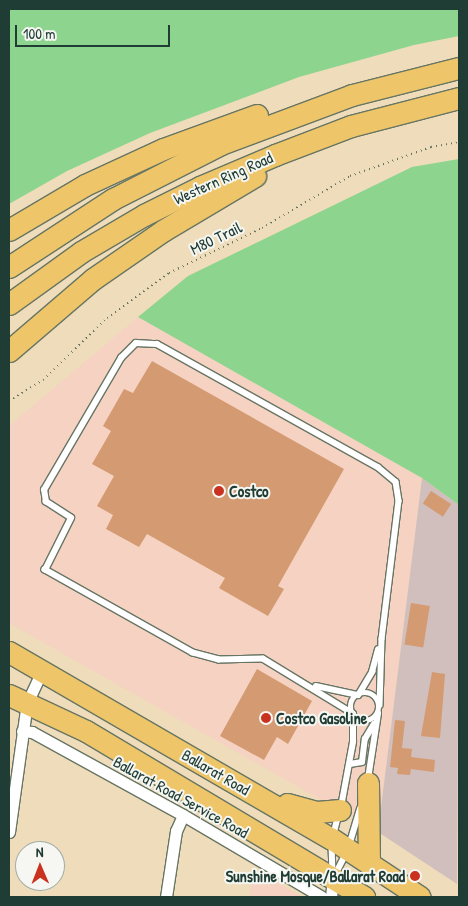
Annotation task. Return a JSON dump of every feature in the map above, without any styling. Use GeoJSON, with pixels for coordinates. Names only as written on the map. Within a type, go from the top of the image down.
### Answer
{"type":"FeatureCollection","features":[{"type":"Feature","properties":{"kind":"highway"},"geometry":{"type":"LineString","coordinates":[[9,230],[84,185],[163,149],[245,118],[389,76],[459,67]]}},
{"type":"Feature","properties":{"kind":"highway","name":"Western Ring Road"},"geometry":{"type":"LineString","coordinates":[[9,267],[113,199],[221,144],[352,95],[459,67]]}},
{"type":"Feature","properties":{"kind":"highway","name":"Western Ring Road"},"geometry":{"type":"LineString","coordinates":[[9,304],[81,252],[144,215],[274,154],[399,112],[459,98]]}},
{"type":"Feature","properties":{"kind":"highway"},"geometry":{"type":"LineString","coordinates":[[9,351],[93,279],[164,230],[250,178],[329,138],[399,112]]}},
{"type":"Feature","properties":{"kind":"highway","name":"Ballarat Road"},"geometry":{"type":"LineString","coordinates":[[9,652],[340,844],[420,897]]}},
{"type":"Feature","properties":{"kind":"highway","name":"Ballarat Road"},"geometry":{"type":"LineString","coordinates":[[18,699],[86,731],[332,888],[364,897]]}},
{"type":"Feature","properties":{"kind":"highway"},"geometry":{"type":"LineString","coordinates":[[368,783],[369,864]]}},
{"type":"Feature","properties":{"kind":"highway"},"geometry":{"type":"LineString","coordinates":[[244,788],[311,811],[340,810]]}},
{"type":"Feature","properties":{"kind":"street"},"geometry":{"type":"LineString","coordinates":[[9,832],[22,731],[18,699],[42,671]]}},
{"type":"Feature","properties":{"kind":"street","name":"Ballarat Road Service Road"},"geometry":{"type":"LineString","coordinates":[[22,731],[32,732],[183,814],[322,897]]}},
{"type":"Feature","properties":{"kind":"street"},"geometry":{"type":"LineString","coordinates":[[166,897],[176,831],[183,814]]}},
{"type":"Feature","properties":{"kind":"lane"},"geometry":{"type":"LineString","coordinates":[[332,888],[340,844],[368,783],[375,723],[378,714],[380,705],[382,639],[399,502],[396,482],[390,474],[157,344],[136,343],[121,358],[44,490],[46,502],[71,518],[45,570],[193,653],[219,660],[253,657],[264,659],[310,684],[366,721],[378,714]]}},
{"type":"Feature","properties":{"kind":"lane"},"geometry":{"type":"LineString","coordinates":[[332,888],[340,844],[340,810],[350,764],[352,702],[372,672],[382,639]]}},
{"type":"Feature","properties":{"kind":"lane"},"geometry":{"type":"LineString","coordinates":[[310,684],[358,694],[371,694],[380,705]]}},
{"type":"Feature","properties":{"kind":"lane"},"geometry":{"type":"LineString","coordinates":[[350,764],[362,762],[365,739],[375,723]]}},
{"type":"Feature","properties":{"kind":"path","name":"M80 Trail"},"geometry":{"type":"LineString","coordinates":[[9,401],[43,380],[107,318],[169,273],[262,228],[350,176],[422,150],[459,142]]}},
{"type":"Feature","properties":{"kind":"shaded area"},"geometry":{"type":"Polygon","coordinates":[[[138,317],[422,478],[378,832],[9,623],[9,426],[138,317]]]}},
{"type":"Feature","properties":{"kind":"shaded area"},"geometry":{"type":"Polygon","coordinates":[[[422,478],[459,505],[457,884],[378,832],[422,478]]]}},
{"type":"Feature","properties":{"kind":"shaded area"},"geometry":{"type":"Polygon","coordinates":[[[253,869],[303,897],[250,897],[253,869]]]}},
{"type":"Feature","properties":{"kind":"green space"},"geometry":{"type":"Polygon","coordinates":[[[9,9],[459,9],[459,36],[414,45],[299,77],[150,133],[67,171],[9,204],[9,9]]]}},
{"type":"Feature","properties":{"kind":"green space"},"geometry":{"type":"Polygon","coordinates":[[[459,159],[459,505],[422,478],[138,317],[188,276],[412,167],[459,159]]]}},
{"type":"Feature","properties":{"kind":"building","name":"Costco"},"geometry":{"type":"Polygon","coordinates":[[[152,361],[344,469],[278,586],[284,589],[268,616],[219,588],[225,578],[147,534],[139,547],[106,529],[113,515],[97,506],[114,476],[92,464],[111,431],[103,426],[124,389],[133,393],[152,361]]]}},
{"type":"Feature","properties":{"kind":"building"},"geometry":{"type":"Polygon","coordinates":[[[431,491],[451,504],[443,517],[423,504],[431,491]]]}},
{"type":"Feature","properties":{"kind":"building"},"geometry":{"type":"Polygon","coordinates":[[[411,603],[430,606],[423,647],[404,644],[411,603]]]}},
{"type":"Feature","properties":{"kind":"building","name":"Costco Gasoline"},"geometry":{"type":"Polygon","coordinates":[[[257,669],[312,701],[288,744],[277,737],[264,760],[220,736],[257,669]]]}},
{"type":"Feature","properties":{"kind":"building"},"geometry":{"type":"Polygon","coordinates":[[[432,672],[445,674],[440,738],[421,736],[432,672]]]}},
{"type":"Feature","properties":{"kind":"building"},"geometry":{"type":"Polygon","coordinates":[[[395,720],[405,721],[402,748],[412,749],[411,757],[435,760],[434,772],[411,769],[410,775],[397,774],[398,768],[390,767],[395,720]]]}},
{"type":"Feature","properties":{"kind":"place","name":"Costco"},"geometry":{"type":"Point","coordinates":[219,491]}},
{"type":"Feature","properties":{"kind":"place","name":"Costco Gasoline"},"geometry":{"type":"Point","coordinates":[266,718]}},
{"type":"Feature","properties":{"kind":"place","name":"Sunshine Mosque/Ballarat Road"},"geometry":{"type":"Point","coordinates":[415,876]}}]}
